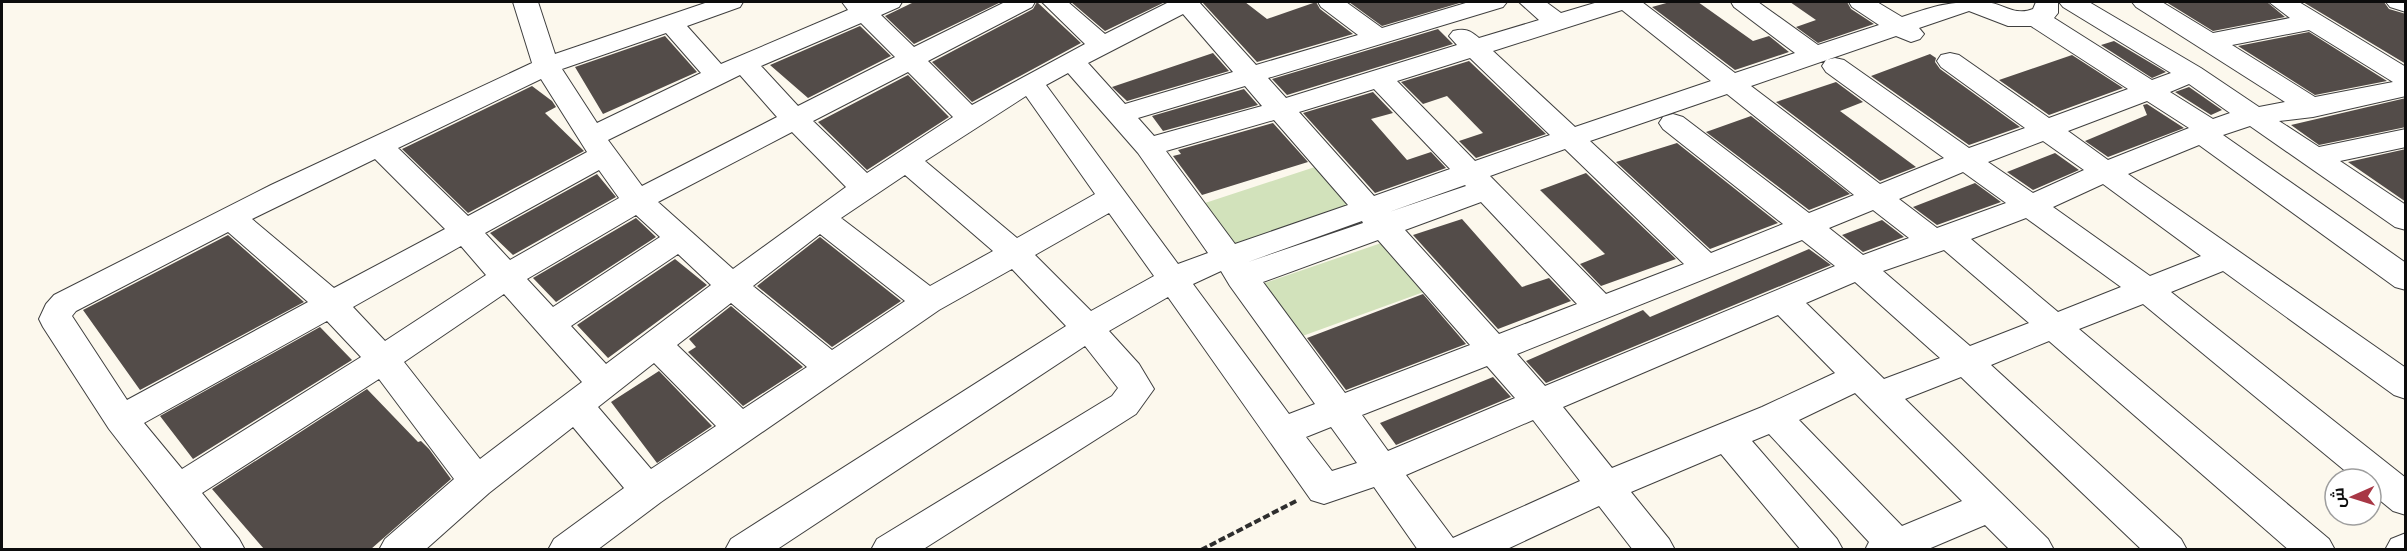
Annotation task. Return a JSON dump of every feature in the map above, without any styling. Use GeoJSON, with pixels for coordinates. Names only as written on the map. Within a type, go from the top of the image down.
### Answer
{"type":"FeatureCollection","features":[{"type":"Feature","properties":{"kind":"street"},"geometry":{"type":"LineString","coordinates":[[526,2],[546,66],[597,147],[638,200],[733,287],[830,367]]}},
{"type":"Feature","properties":{"kind":"street"},"geometry":{"type":"LineString","coordinates":[[226,549],[121,419],[55,319],[57,312],[65,303],[378,145],[546,66],[731,2]]}},
{"type":"Feature","properties":{"kind":"street"},"geometry":{"type":"LineString","coordinates":[[121,419],[464,230],[717,75],[860,7],[890,2]]}},
{"type":"Feature","properties":{"kind":"street"},"geometry":{"type":"LineString","coordinates":[[178,490],[382,360],[506,277],[638,200],[1023,2]]}},
{"type":"Feature","properties":{"kind":"street"},"geometry":{"type":"LineString","coordinates":[[1054,2],[1101,45]]}},
{"type":"Feature","properties":{"kind":"street"},"geometry":{"type":"LineString","coordinates":[[398,549],[476,482],[820,218],[970,118],[1030,82],[1187,2],[1539,403],[1656,549]]}},
{"type":"Feature","properties":{"kind":"street"},"geometry":{"type":"LineString","coordinates":[[1330,2],[1378,37]]}},
{"type":"Feature","properties":{"kind":"street"},"geometry":{"type":"LineString","coordinates":[[1122,114],[1378,37],[1434,10],[1494,2]]}},
{"type":"Feature","properties":{"kind":"street"},"geometry":{"type":"LineString","coordinates":[[1531,2],[1556,21]]}},
{"type":"Feature","properties":{"kind":"street"},"geometry":{"type":"LineString","coordinates":[[1148,147],[1281,109],[1556,21],[1624,2],[1875,198],[1941,239],[2053,326],[2316,549]]}},
{"type":"Feature","properties":{"kind":"street"},"geometry":{"type":"LineString","coordinates":[[1743,2],[2032,205],[2146,289],[2406,500]]}},
{"type":"Feature","properties":{"kind":"street"},"geometry":{"type":"LineString","coordinates":[[1861,2],[1908,32]]}},
{"type":"Feature","properties":{"kind":"street"},"geometry":{"type":"LineString","coordinates":[[2072,2],[2192,74],[2406,220]]}},
{"type":"Feature","properties":{"kind":"street"},"geometry":{"type":"LineString","coordinates":[[2145,2],[2313,108]]}},
{"type":"Feature","properties":{"kind":"street"},"geometry":{"type":"LineString","coordinates":[[2282,2],[2406,79]]}},
{"type":"Feature","properties":{"kind":"street"},"geometry":{"type":"LineString","coordinates":[[2399,2],[2406,5]]}},
{"type":"Feature","properties":{"kind":"street"},"geometry":{"type":"LineString","coordinates":[[744,549],[1088,328],[1172,280],[1234,268],[1908,32],[1978,5],[2016,19],[2042,10],[2313,213],[2406,279]]}},
{"type":"Feature","properties":{"kind":"street"},"geometry":{"type":"LineString","coordinates":[[860,7],[970,118]]}},
{"type":"Feature","properties":{"kind":"street"},"geometry":{"type":"LineString","coordinates":[[1434,10],[1707,267]]}},
{"type":"Feature","properties":{"kind":"street"},"geometry":{"type":"LineString","coordinates":[[2209,42],[2313,21]]}},
{"type":"Feature","properties":{"kind":"street"},"geometry":{"type":"LineString","coordinates":[[670,22],[717,75]]}},
{"type":"Feature","properties":{"kind":"street"},"geometry":{"type":"LineString","coordinates":[[1071,60],[1122,114],[1148,147],[1440,549]]}},
{"type":"Feature","properties":{"kind":"street"},"geometry":{"type":"LineString","coordinates":[[1950,61],[2406,386]]}},
{"type":"Feature","properties":{"kind":"street"},"geometry":{"type":"LineString","coordinates":[[744,63],[794,119],[865,188]]}},
{"type":"Feature","properties":{"kind":"street"},"geometry":{"type":"LineString","coordinates":[[1281,432],[1707,267],[1966,160],[2192,74]]}},
{"type":"Feature","properties":{"kind":"street"},"geometry":{"type":"LineString","coordinates":[[1379,78],[1600,309]]}},
{"type":"Feature","properties":{"kind":"street"},"geometry":{"type":"LineString","coordinates":[[1030,82],[1324,489],[1382,469],[1859,268],[2032,205],[2105,172],[2207,132],[2254,116],[2313,108],[2406,88]]}},
{"type":"Feature","properties":{"kind":"street"},"geometry":{"type":"LineString","coordinates":[[1579,146],[1673,123],[1738,90]]}},
{"type":"Feature","properties":{"kind":"street"},"geometry":{"type":"LineString","coordinates":[[1673,123],[1859,268],[1964,360],[2168,549]]}},
{"type":"Feature","properties":{"kind":"street"},"geometry":{"type":"LineString","coordinates":[[2313,158],[2406,138]]}},
{"type":"Feature","properties":{"kind":"street"},"geometry":{"type":"LineString","coordinates":[[378,145],[464,230],[603,383]]}},
{"type":"Feature","properties":{"kind":"street"},"geometry":{"type":"LineString","coordinates":[[890,549],[1124,405],[1136,394],[1137,389],[1127,373],[1088,328],[1014,252],[906,160]]}},
{"type":"Feature","properties":{"kind":"street"},"geometry":{"type":"LineString","coordinates":[[2313,213],[2368,196]]}},
{"type":"Feature","properties":{"kind":"street"},"geometry":{"type":"LineString","coordinates":[[567,549],[740,428],[928,302],[1113,197]]}},
{"type":"Feature","properties":{"kind":"street"},"geometry":{"type":"LineString","coordinates":[[231,218],[330,304],[382,360],[476,482]]}},
{"type":"Feature","properties":{"kind":"street"},"geometry":{"type":"LineString","coordinates":[[820,218],[928,302]]}},
{"type":"Feature","properties":{"kind":"street"},"geometry":{"type":"LineString","coordinates":[[549,325],[681,238]]}},
{"type":"Feature","properties":{"kind":"street"},"geometry":{"type":"LineString","coordinates":[[1465,549],[1607,486],[1774,417],[1870,385],[1964,360],[2226,258]]}},
{"type":"Feature","properties":{"kind":"street"},"geometry":{"type":"LineString","coordinates":[[1784,301],[2035,549]]}},
{"type":"Feature","properties":{"kind":"street"},"geometry":{"type":"LineString","coordinates":[[656,345],[740,428]]}},
{"type":"Feature","properties":{"kind":"street"},"geometry":{"type":"LineString","coordinates":[[575,405],[648,491]]}},
{"type":"Feature","properties":{"kind":"street"},"geometry":{"type":"LineString","coordinates":[[1774,417],[1894,548],[1991,506]]}},
{"type":"Feature","properties":{"kind":"street"},"geometry":{"type":"LineString","coordinates":[[1728,437],[1824,549]]}},
{"type":"Feature","properties":{"kind":"path"},"geometry":{"type":"LineString","coordinates":[[1201,549],[1275,510],[1324,489]]}},
{"type":"Feature","properties":{"kind":"green space"},"geometry":{"type":"Polygon","coordinates":[[[1321,165],[1358,209],[1238,252],[1202,204],[1321,165]]]}},
{"type":"Feature","properties":{"kind":"green space"},"geometry":{"type":"Polygon","coordinates":[[[1390,240],[1432,289],[1297,338],[1259,285],[1390,240]]]}},
{"type":"Feature","properties":{"kind":"building"},"geometry":{"type":"Polygon","coordinates":[[[914,2],[1001,2],[914,44],[885,16],[914,2]]]}},
{"type":"Feature","properties":{"kind":"building"},"geometry":{"type":"Polygon","coordinates":[[[1037,2],[1081,43],[972,102],[932,62],[1033,9],[1037,2]]]}},
{"type":"Feature","properties":{"kind":"building"},"geometry":{"type":"Polygon","coordinates":[[[1071,2],[1165,2],[1105,31],[1071,2]]]}},
{"type":"Feature","properties":{"kind":"building"},"geometry":{"type":"Polygon","coordinates":[[[1202,2],[1245,2],[1267,19],[1316,2],[1320,9],[1353,34],[1257,62],[1202,2]]]}},
{"type":"Feature","properties":{"kind":"building"},"geometry":{"type":"Polygon","coordinates":[[[1349,2],[1463,2],[1382,26],[1349,2]]]}},
{"type":"Feature","properties":{"kind":"building"},"geometry":{"type":"Polygon","coordinates":[[[1670,2],[1698,2],[1753,41],[1769,36],[1789,52],[1735,70],[1652,7],[1670,2]]]}},
{"type":"Feature","properties":{"kind":"building"},"geometry":{"type":"Polygon","coordinates":[[[1790,2],[1847,2],[1851,9],[1874,24],[1818,43],[1796,27],[1816,20],[1790,2]]]}},
{"type":"Feature","properties":{"kind":"building"},"geometry":{"type":"Polygon","coordinates":[[[2166,2],[2267,2],[2285,17],[2213,31],[2166,2]]]}},
{"type":"Feature","properties":{"kind":"building"},"geometry":{"type":"Polygon","coordinates":[[[2303,2],[2384,2],[2389,9],[2406,14],[2406,64],[2303,2]]]}},
{"type":"Feature","properties":{"kind":"building"},"geometry":{"type":"Polygon","coordinates":[[[860,26],[891,56],[808,98],[770,65],[860,26]]]}},
{"type":"Feature","properties":{"kind":"building"},"geometry":{"type":"Polygon","coordinates":[[[1438,29],[1453,44],[1287,95],[1272,79],[1438,29]]]}},
{"type":"Feature","properties":{"kind":"building"},"geometry":{"type":"Polygon","coordinates":[[[2309,32],[2387,81],[2315,95],[2238,46],[2309,32]]]}},
{"type":"Feature","properties":{"kind":"building"},"geometry":{"type":"Polygon","coordinates":[[[665,36],[697,72],[603,114],[575,67],[665,36]]]}},
{"type":"Feature","properties":{"kind":"building"},"geometry":{"type":"Polygon","coordinates":[[[2114,41],[2166,72],[2152,78],[2101,45],[2114,41]]]}},
{"type":"Feature","properties":{"kind":"building"},"geometry":{"type":"Polygon","coordinates":[[[1213,53],[1229,71],[1127,101],[1112,87],[1213,53]]]}},
{"type":"Feature","properties":{"kind":"building"},"geometry":{"type":"Polygon","coordinates":[[[1930,54],[1936,58],[1935,62],[1940,69],[2020,127],[1969,145],[1871,76],[1930,54]]]}},
{"type":"Feature","properties":{"kind":"building"},"geometry":{"type":"Polygon","coordinates":[[[2072,55],[2123,88],[2049,115],[1999,80],[2072,55]]]}},
{"type":"Feature","properties":{"kind":"building"},"geometry":{"type":"Polygon","coordinates":[[[1469,61],[1546,134],[1476,158],[1459,141],[1483,133],[1447,96],[1423,104],[1401,82],[1469,61]]]}},
{"type":"Feature","properties":{"kind":"building"},"geometry":{"type":"Polygon","coordinates":[[[908,75],[949,117],[867,170],[818,122],[908,75]]]}},
{"type":"Feature","properties":{"kind":"building"},"geometry":{"type":"Polygon","coordinates":[[[1836,82],[1863,102],[1840,111],[1916,167],[1880,181],[1776,102],[1836,82]]]}},
{"type":"Feature","properties":{"kind":"building"},"geometry":{"type":"Polygon","coordinates":[[[532,86],[552,101],[556,107],[545,113],[584,151],[468,213],[402,149],[532,86]]]}},
{"type":"Feature","properties":{"kind":"building"},"geometry":{"type":"Polygon","coordinates":[[[2189,87],[2222,110],[2211,115],[2175,92],[2189,87]]]}},
{"type":"Feature","properties":{"kind":"building"},"geometry":{"type":"Polygon","coordinates":[[[1244,89],[1258,105],[1163,131],[1152,116],[1244,89]]]}},
{"type":"Feature","properties":{"kind":"building"},"geometry":{"type":"Polygon","coordinates":[[[1373,92],[1393,113],[1371,119],[1407,160],[1431,152],[1446,168],[1375,193],[1303,113],[1373,92]]]}},
{"type":"Feature","properties":{"kind":"building"},"geometry":{"type":"Polygon","coordinates":[[[2406,98],[2406,127],[2319,145],[2291,125],[2406,98]]]}},
{"type":"Feature","properties":{"kind":"building"},"geometry":{"type":"Polygon","coordinates":[[[2147,104],[2184,128],[2108,157],[2085,141],[2147,115],[2143,105],[2147,104]]]}},
{"type":"Feature","properties":{"kind":"building"},"geometry":{"type":"Polygon","coordinates":[[[1751,116],[1850,194],[1809,210],[1706,132],[1751,116]]]}},
{"type":"Feature","properties":{"kind":"building"},"geometry":{"type":"Polygon","coordinates":[[[1273,123],[1308,162],[1202,195],[1173,156],[1181,154],[1178,150],[1273,123]]]}},
{"type":"Feature","properties":{"kind":"building"},"geometry":{"type":"Polygon","coordinates":[[[1677,143],[1778,223],[1710,249],[1616,162],[1677,143]]]}},
{"type":"Feature","properties":{"kind":"building"},"geometry":{"type":"Polygon","coordinates":[[[2406,149],[2406,202],[2348,162],[2406,149]]]}},
{"type":"Feature","properties":{"kind":"building"},"geometry":{"type":"Polygon","coordinates":[[[2055,153],[2079,170],[2033,190],[2007,172],[2055,153]]]}},
{"type":"Feature","properties":{"kind":"building"},"geometry":{"type":"Polygon","coordinates":[[[1586,173],[1676,259],[1601,286],[1580,264],[1605,254],[1540,190],[1586,173]]]}},
{"type":"Feature","properties":{"kind":"building"},"geometry":{"type":"Polygon","coordinates":[[[597,174],[616,197],[513,255],[490,233],[597,174]]]}},
{"type":"Feature","properties":{"kind":"building"},"geometry":{"type":"Polygon","coordinates":[[[1975,183],[2001,202],[1937,225],[1913,207],[1975,183]]]}},
{"type":"Feature","properties":{"kind":"building"},"geometry":{"type":"Polygon","coordinates":[[[636,218],[656,237],[556,302],[533,278],[636,218]]]}},
{"type":"Feature","properties":{"kind":"building"},"geometry":{"type":"Polygon","coordinates":[[[1462,219],[1522,287],[1549,278],[1571,301],[1498,329],[1413,235],[1462,219]]]}},
{"type":"Feature","properties":{"kind":"building"},"geometry":{"type":"Polygon","coordinates":[[[1882,220],[1904,237],[1863,252],[1842,235],[1882,220]]]}},
{"type":"Feature","properties":{"kind":"building"},"geometry":{"type":"Polygon","coordinates":[[[228,235],[304,302],[140,390],[83,310],[228,235]]]}},
{"type":"Feature","properties":{"kind":"building"},"geometry":{"type":"Polygon","coordinates":[[[820,237],[901,301],[832,347],[757,286],[820,237]]]}},
{"type":"Feature","properties":{"kind":"building"},"geometry":{"type":"Polygon","coordinates":[[[1809,249],[1831,265],[1546,383],[1526,361],[1643,310],[1650,317],[1809,249]]]}},
{"type":"Feature","properties":{"kind":"building"},"geometry":{"type":"Polygon","coordinates":[[[675,259],[707,285],[608,358],[577,325],[675,259]]]}},
{"type":"Feature","properties":{"kind":"building"},"geometry":{"type":"Polygon","coordinates":[[[1423,294],[1466,344],[1346,390],[1307,338],[1423,294]]]}},
{"type":"Feature","properties":{"kind":"building"},"geometry":{"type":"Polygon","coordinates":[[[731,306],[803,367],[743,406],[688,352],[696,347],[689,339],[731,306]]]}},
{"type":"Feature","properties":{"kind":"building"},"geometry":{"type":"Polygon","coordinates":[[[320,327],[352,360],[193,459],[160,416],[320,327]]]}},
{"type":"Feature","properties":{"kind":"building"},"geometry":{"type":"Polygon","coordinates":[[[659,371],[712,426],[657,463],[611,402],[659,371]]]}},
{"type":"Feature","properties":{"kind":"building"},"geometry":{"type":"Polygon","coordinates":[[[1493,377],[1511,397],[1396,445],[1380,423],[1493,377]]]}},
{"type":"Feature","properties":{"kind":"building"},"geometry":{"type":"Polygon","coordinates":[[[367,389],[418,442],[421,441],[429,449],[451,479],[371,549],[264,549],[212,489],[367,389]]]}}]}
